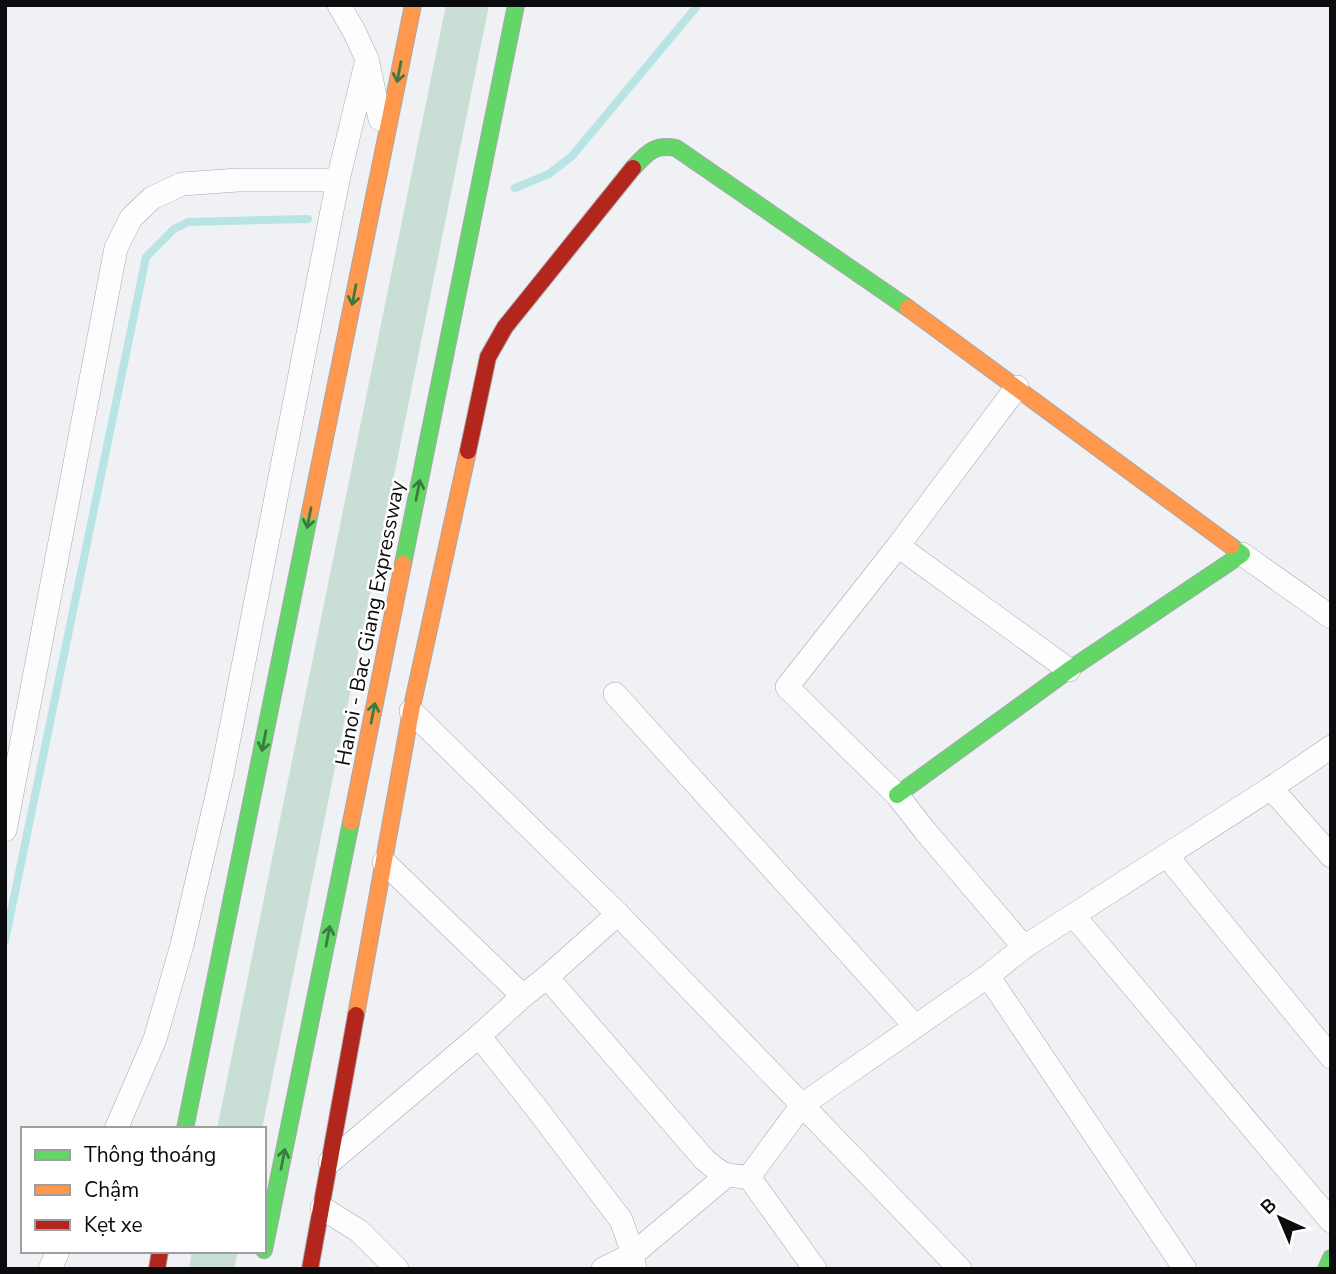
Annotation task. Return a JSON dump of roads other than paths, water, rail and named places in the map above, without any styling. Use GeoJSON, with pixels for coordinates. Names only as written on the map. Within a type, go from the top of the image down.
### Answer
{"type":"FeatureCollection","features":[{"type":"Feature","properties":{"kind":"main road"},"geometry":{"type":"LineString","coordinates":[[185,1127],[412,5]]}},
{"type":"Feature","properties":{"kind":"main road","name":"Hanoi - Bac Giang Expressway"},"geometry":{"type":"LineString","coordinates":[[266,1241],[516,5]]}},
{"type":"Feature","properties":{"kind":"main road"},"geometry":{"type":"LineString","coordinates":[[310,1269],[411,711],[488,357],[505,327],[636,165],[653,149],[662,145],[677,148],[881,288],[1242,554],[1069,670],[897,795]]}},
{"type":"Feature","properties":{"kind":"main road"},"geometry":{"type":"LineString","coordinates":[[1326,1269],[1331,1258]]}},
{"type":"Feature","properties":{"kind":"street"},"geometry":{"type":"LineString","coordinates":[[339,5],[367,58],[380,118]]}},
{"type":"Feature","properties":{"kind":"street"},"geometry":{"type":"LineString","coordinates":[[117,1127],[155,1039],[182,945],[219,787],[338,180],[367,58]]}},
{"type":"Feature","properties":{"kind":"street"},"geometry":{"type":"LineString","coordinates":[[5,830],[116,248],[131,218],[152,198],[182,184],[239,180],[338,180]]}},
{"type":"Feature","properties":{"kind":"street"},"geometry":{"type":"LineString","coordinates":[[1017,387],[898,546],[787,687],[897,795],[1024,947]]}},
{"type":"Feature","properties":{"kind":"street"},"geometry":{"type":"LineString","coordinates":[[898,546],[1069,670]]}},
{"type":"Feature","properties":{"kind":"street"},"geometry":{"type":"LineString","coordinates":[[1242,554],[1331,617]]}},
{"type":"Feature","properties":{"kind":"street"},"geometry":{"type":"LineString","coordinates":[[615,694],[915,1026]]}},
{"type":"Feature","properties":{"kind":"street"},"geometry":{"type":"LineString","coordinates":[[411,711],[618,914],[960,1269]]}},
{"type":"Feature","properties":{"kind":"street"},"geometry":{"type":"LineString","coordinates":[[749,1177],[802,1105],[1024,947],[1331,747]]}},
{"type":"Feature","properties":{"kind":"street"},"geometry":{"type":"LineString","coordinates":[[1271,788],[1331,856]]}},
{"type":"Feature","properties":{"kind":"street"},"geometry":{"type":"LineString","coordinates":[[1167,856],[1331,1057]]}},
{"type":"Feature","properties":{"kind":"street"},"geometry":{"type":"LineString","coordinates":[[384,862],[523,996]]}},
{"type":"Feature","properties":{"kind":"street"},"geometry":{"type":"LineString","coordinates":[[330,1162],[480,1037],[618,914]]}},
{"type":"Feature","properties":{"kind":"street"},"geometry":{"type":"LineString","coordinates":[[1074,916],[1331,1221]]}},
{"type":"Feature","properties":{"kind":"street"},"geometry":{"type":"LineString","coordinates":[[988,975],[1185,1269]]}},
{"type":"Feature","properties":{"kind":"street"},"geometry":{"type":"LineString","coordinates":[[547,977],[704,1159],[726,1176],[749,1177]]}},
{"type":"Feature","properties":{"kind":"street"},"geometry":{"type":"LineString","coordinates":[[480,1037],[621,1220],[634,1261]]}},
{"type":"Feature","properties":{"kind":"street"},"geometry":{"type":"LineString","coordinates":[[603,1269],[634,1261],[726,1176]]}},
{"type":"Feature","properties":{"kind":"street"},"geometry":{"type":"LineString","coordinates":[[749,1177],[815,1269]]}},
{"type":"Feature","properties":{"kind":"street"},"geometry":{"type":"LineString","coordinates":[[322,1208],[359,1231],[397,1269]]}},
{"type":"Feature","properties":{"kind":"street"},"geometry":{"type":"LineString","coordinates":[[50,1269],[57,1253]]}},
{"type":"Feature","properties":{"kind":"waterway"},"geometry":{"type":"LineString","coordinates":[[515,188],[549,174],[572,156],[698,5]]}},
{"type":"Feature","properties":{"kind":"waterway"},"geometry":{"type":"LineString","coordinates":[[5,941],[146,257],[174,229],[188,222],[308,219]]}}]}
